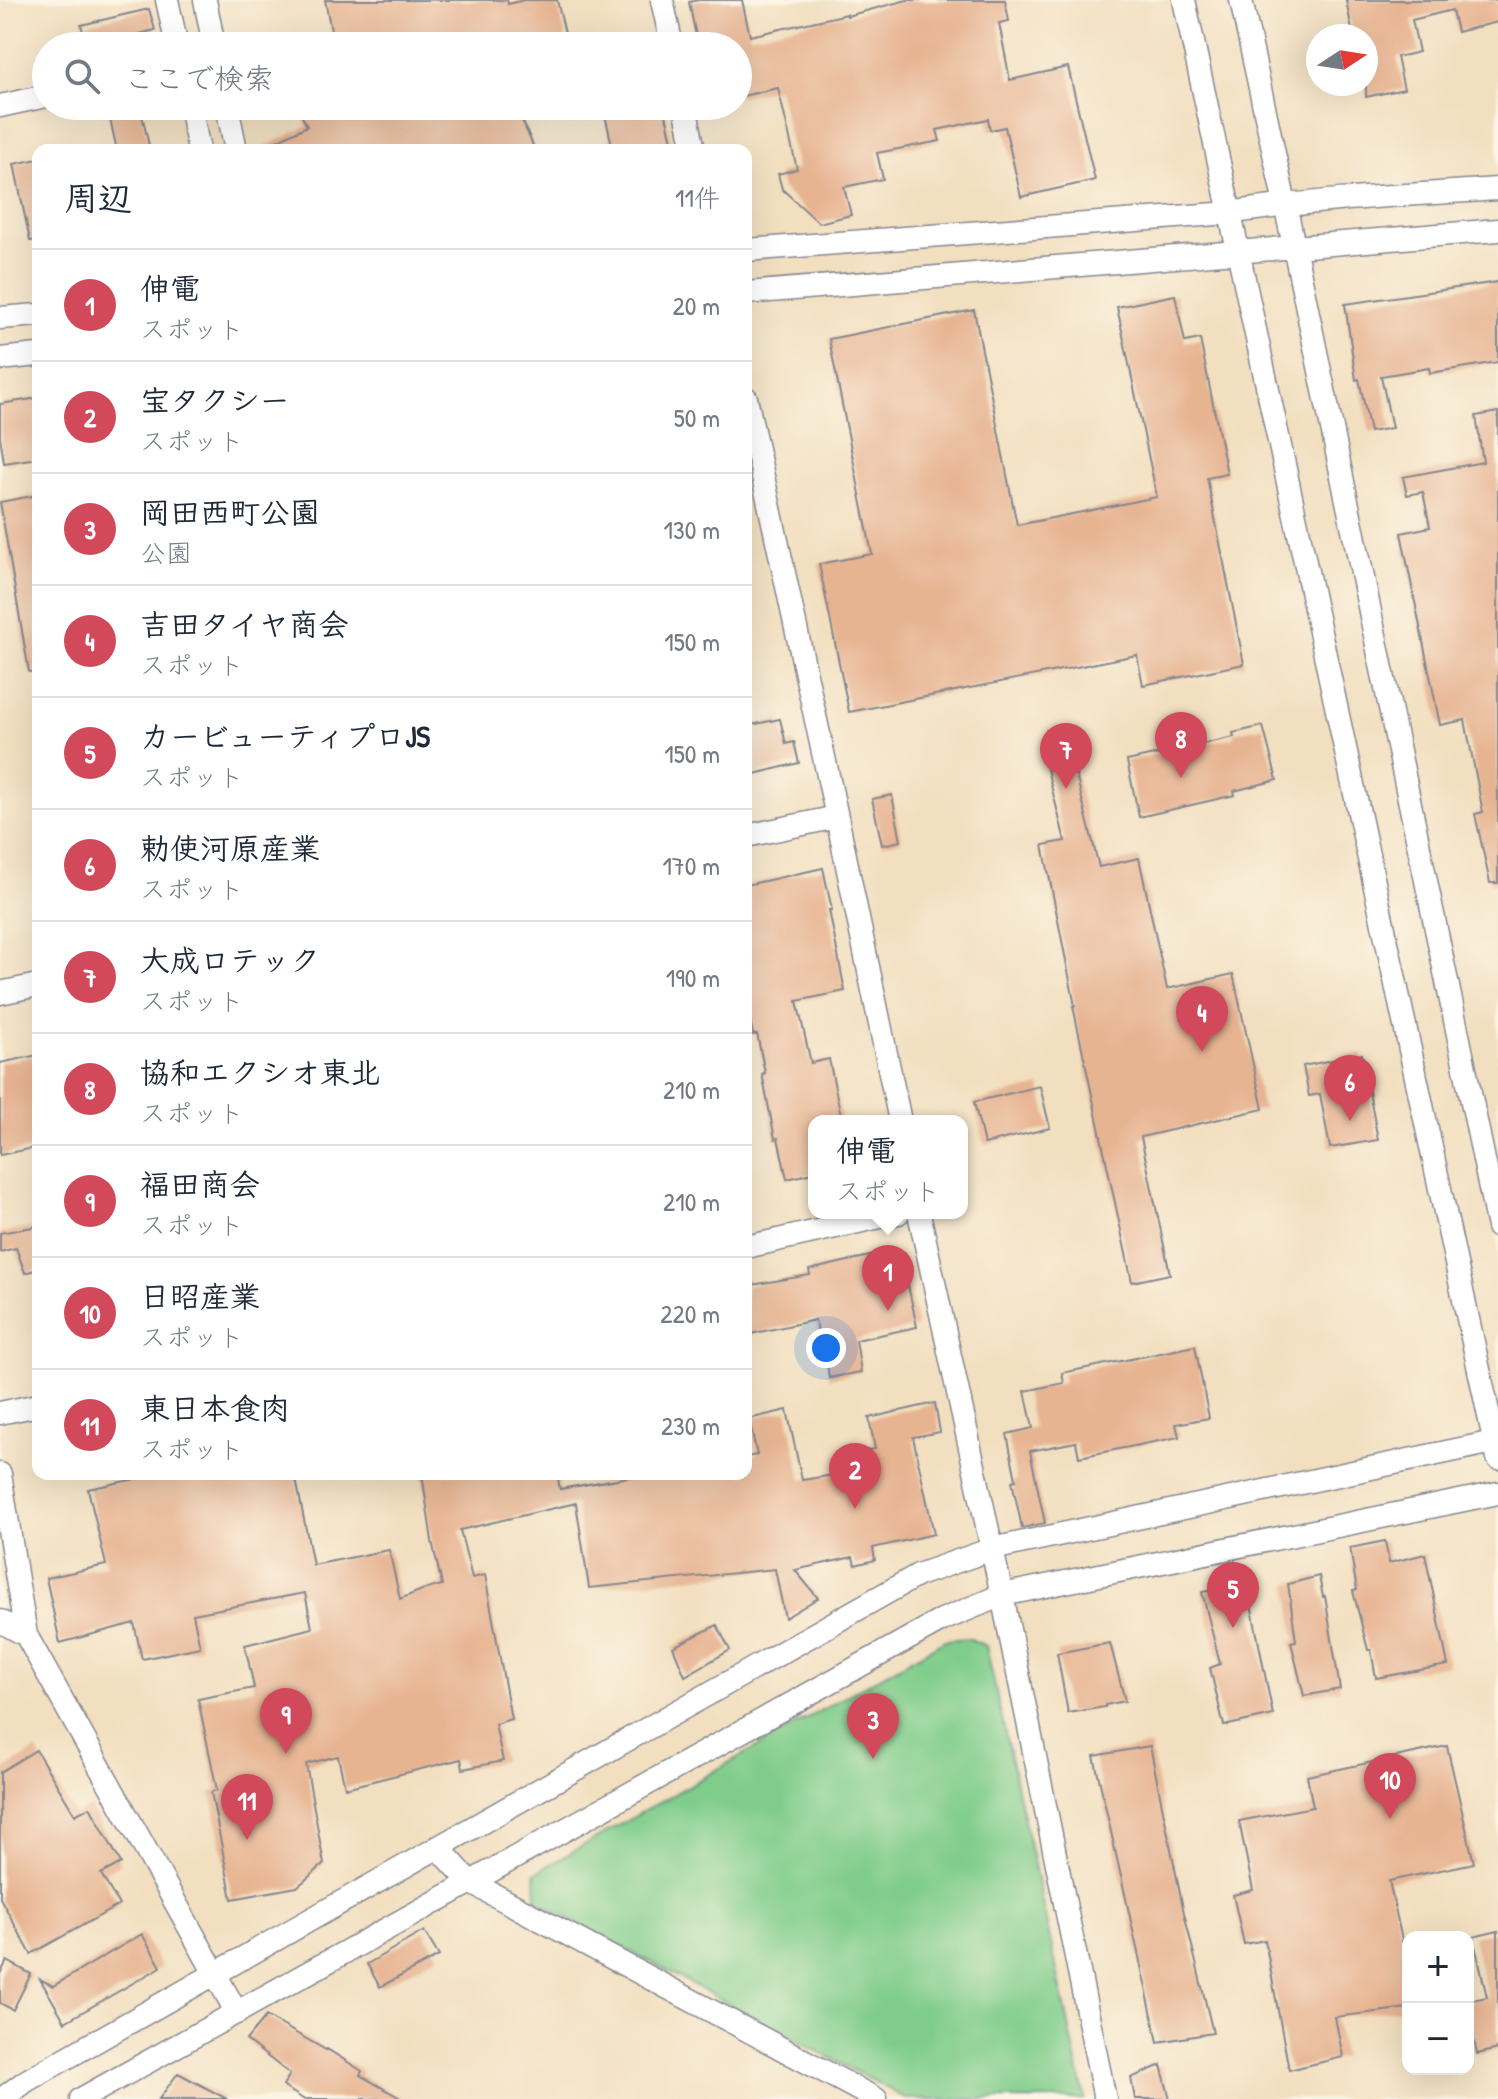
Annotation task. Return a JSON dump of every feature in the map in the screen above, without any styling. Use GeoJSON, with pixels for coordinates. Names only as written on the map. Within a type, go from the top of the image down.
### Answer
{"type":"FeatureCollection","features":[{"type":"Feature","properties":{"kind":"street"},"geometry":{"type":"LineString","coordinates":[[167,0],[174,32]]}},
{"type":"Feature","properties":{"kind":"street"},"geometry":{"type":"LineString","coordinates":[[205,0],[211,32]]}},
{"type":"Feature","properties":{"kind":"street"},"geometry":{"type":"LineString","coordinates":[[662,0],[669,32]]}},
{"type":"Feature","properties":{"kind":"street"},"geometry":{"type":"LineString","coordinates":[[2,2099],[26,2081],[214,1973],[918,1575],[992,1549],[1497,1447],[1184,0]]}},
{"type":"Feature","properties":{"kind":"street"},"geometry":{"type":"LineString","coordinates":[[1241,0],[1498,1227]]}},
{"type":"Feature","properties":{"kind":"street"},"geometry":{"type":"LineString","coordinates":[[0,106],[32,99]]}},
{"type":"Feature","properties":{"kind":"street"},"geometry":{"type":"LineString","coordinates":[[193,120],[198,144]]}},
{"type":"Feature","properties":{"kind":"street"},"geometry":{"type":"LineString","coordinates":[[230,120],[235,144]]}},
{"type":"Feature","properties":{"kind":"street"},"geometry":{"type":"LineString","coordinates":[[688,120],[693,144]]}},
{"type":"Feature","properties":{"kind":"street"},"geometry":{"type":"LineString","coordinates":[[752,250],[1498,189]]}},
{"type":"Feature","properties":{"kind":"street"},"geometry":{"type":"LineString","coordinates":[[752,293],[1498,230]]}},
{"type":"Feature","properties":{"kind":"street"},"geometry":{"type":"LineString","coordinates":[[0,318],[32,315]]}},
{"type":"Feature","properties":{"kind":"street"},"geometry":{"type":"LineString","coordinates":[[0,359],[32,356]]}},
{"type":"Feature","properties":{"kind":"street"},"geometry":{"type":"LineString","coordinates":[[752,426],[899,1115]]}},
{"type":"Feature","properties":{"kind":"street"},"geometry":{"type":"LineString","coordinates":[[752,835],[837,817]]}},
{"type":"Feature","properties":{"kind":"street"},"geometry":{"type":"LineString","coordinates":[[0,993],[32,986]]}},
{"type":"Feature","properties":{"kind":"street"},"geometry":{"type":"LineString","coordinates":[[752,1246],[871,1219]]}},
{"type":"Feature","properties":{"kind":"street"},"geometry":{"type":"LineString","coordinates":[[920,1219],[1002,1595],[1105,2099]]}},
{"type":"Feature","properties":{"kind":"street"},"geometry":{"type":"LineString","coordinates":[[0,1413],[32,1406]]}},
{"type":"Feature","properties":{"kind":"street"},"geometry":{"type":"LineString","coordinates":[[0,1474],[26,1635],[237,2013]]}},
{"type":"Feature","properties":{"kind":"street"},"geometry":{"type":"LineString","coordinates":[[81,2099],[942,1620],[1002,1595],[1498,1493]]}},
{"type":"Feature","properties":{"kind":"street"},"geometry":{"type":"LineString","coordinates":[[0,1621],[26,1635]]}},
{"type":"Feature","properties":{"kind":"street"},"geometry":{"type":"LineString","coordinates":[[438,1847],[470,1882],[876,2099]]}},
{"type":"Feature","properties":{"kind":"green space"},"geometry":{"type":"Polygon","coordinates":[[[968,1638],[986,1646],[1085,2099],[907,2099],[536,1901],[535,1873],[945,1640],[968,1638]]]}},
{"type":"Feature","properties":{"kind":"building"},"geometry":{"type":"Polygon","coordinates":[[[325,0],[507,0],[508,4],[524,0],[557,0],[565,32],[331,32],[325,0]]]}},
{"type":"Feature","properties":{"kind":"building"},"geometry":{"type":"Polygon","coordinates":[[[742,0],[749,32],[695,32],[689,2],[742,0]]]}},
{"type":"Feature","properties":{"kind":"building"},"geometry":{"type":"Polygon","coordinates":[[[907,0],[1005,0],[1009,21],[999,23],[1010,80],[1068,67],[1095,180],[1021,197],[1005,127],[990,130],[988,119],[937,130],[940,141],[877,153],[883,179],[844,187],[851,215],[819,223],[782,189],[778,174],[797,169],[778,88],[752,94],[752,36],[907,0]]]}},
{"type":"Feature","properties":{"kind":"building"},"geometry":{"type":"Polygon","coordinates":[[[1346,0],[1498,0],[1498,22],[1457,32],[1452,10],[1412,20],[1419,52],[1397,57],[1404,89],[1378,94],[1378,24],[1351,24],[1346,0]]]}},
{"type":"Feature","properties":{"kind":"building"},"geometry":{"type":"Polygon","coordinates":[[[149,9],[155,30],[83,32],[81,25],[149,9]]]}},
{"type":"Feature","properties":{"kind":"building"},"geometry":{"type":"Polygon","coordinates":[[[110,120],[143,120],[149,144],[116,144],[110,120]]]}},
{"type":"Feature","properties":{"kind":"building"},"geometry":{"type":"Polygon","coordinates":[[[304,120],[522,120],[532,144],[270,144],[307,126],[304,120]]]}},
{"type":"Feature","properties":{"kind":"building"},"geometry":{"type":"Polygon","coordinates":[[[606,120],[667,120],[673,144],[612,144],[606,120]]]}},
{"type":"Feature","properties":{"kind":"building"},"geometry":{"type":"Polygon","coordinates":[[[32,160],[32,241],[30,241],[14,164],[32,160]]]}},
{"type":"Feature","properties":{"kind":"building"},"geometry":{"type":"Polygon","coordinates":[[[1498,282],[1498,362],[1430,373],[1429,368],[1381,376],[1392,428],[1370,432],[1359,379],[1356,380],[1345,304],[1498,282]]]}},
{"type":"Feature","properties":{"kind":"building"},"geometry":{"type":"Polygon","coordinates":[[[1175,295],[1185,342],[1200,339],[1227,474],[1207,478],[1244,664],[1143,685],[1137,655],[849,712],[819,564],[872,554],[829,339],[974,310],[1017,525],[1157,497],[1117,307],[1175,295]]]}},
{"type":"Feature","properties":{"kind":"building"},"geometry":{"type":"Polygon","coordinates":[[[32,399],[32,459],[4,463],[0,404],[32,399]]]}},
{"type":"Feature","properties":{"kind":"building"},"geometry":{"type":"Polygon","coordinates":[[[1498,412],[1498,883],[1490,883],[1475,814],[1483,812],[1465,720],[1440,725],[1401,533],[1430,527],[1423,492],[1407,495],[1403,477],[1483,462],[1476,416],[1498,412]]]}},
{"type":"Feature","properties":{"kind":"building"},"geometry":{"type":"Polygon","coordinates":[[[32,496],[32,672],[29,672],[0,502],[32,496]]]}},
{"type":"Feature","properties":{"kind":"building"},"geometry":{"type":"Polygon","coordinates":[[[780,719],[786,744],[794,742],[799,763],[752,775],[752,725],[780,719]]]}},
{"type":"Feature","properties":{"kind":"building"},"geometry":{"type":"Polygon","coordinates":[[[1263,726],[1277,780],[1234,791],[1235,795],[1139,817],[1127,761],[1234,737],[1233,733],[1263,726]]]}},
{"type":"Feature","properties":{"kind":"building"},"geometry":{"type":"Polygon","coordinates":[[[1071,755],[1099,867],[1139,858],[1167,989],[1233,974],[1263,1109],[1141,1137],[1170,1274],[1132,1282],[1073,1006],[1043,845],[1065,841],[1045,761],[1071,755]]]}},
{"type":"Feature","properties":{"kind":"building"},"geometry":{"type":"Polygon","coordinates":[[[892,795],[901,841],[882,845],[872,799],[892,795]]]}},
{"type":"Feature","properties":{"kind":"building"},"geometry":{"type":"Polygon","coordinates":[[[823,868],[845,991],[797,1001],[811,1063],[829,1059],[841,1115],[808,1115],[808,1174],[787,1179],[778,1138],[775,1139],[757,1034],[753,1035],[752,1030],[752,884],[823,868]]]}},
{"type":"Feature","properties":{"kind":"building"},"geometry":{"type":"Polygon","coordinates":[[[1362,1054],[1378,1140],[1330,1148],[1320,1094],[1309,1096],[1303,1066],[1362,1054]]]}},
{"type":"Feature","properties":{"kind":"building"},"geometry":{"type":"Polygon","coordinates":[[[32,1056],[32,1148],[0,1155],[0,1063],[32,1056]]]}},
{"type":"Feature","properties":{"kind":"building"},"geometry":{"type":"Polygon","coordinates":[[[1040,1086],[1050,1128],[984,1144],[974,1102],[1040,1086]]]}},
{"type":"Feature","properties":{"kind":"building"},"geometry":{"type":"Polygon","coordinates":[[[32,1227],[32,1271],[25,1273],[16,1248],[0,1252],[0,1233],[32,1227]]]}},
{"type":"Feature","properties":{"kind":"building"},"geometry":{"type":"Polygon","coordinates":[[[887,1252],[896,1288],[908,1285],[917,1327],[856,1340],[861,1372],[829,1378],[824,1337],[820,1338],[815,1320],[752,1334],[752,1285],[810,1275],[809,1270],[887,1252]]]}},
{"type":"Feature","properties":{"kind":"building"},"geometry":{"type":"Polygon","coordinates":[[[1195,1346],[1209,1418],[1176,1424],[1179,1437],[1079,1457],[1076,1442],[1030,1451],[1045,1523],[1022,1528],[1012,1481],[1016,1480],[1007,1434],[1033,1428],[1025,1391],[1064,1383],[1062,1373],[1195,1346]]]}},
{"type":"Feature","properties":{"kind":"building"},"geometry":{"type":"Polygon","coordinates":[[[935,1403],[940,1432],[913,1437],[934,1534],[873,1548],[875,1560],[855,1565],[853,1557],[795,1570],[818,1598],[785,1618],[775,1569],[589,1588],[576,1503],[460,1530],[472,1578],[485,1575],[511,1719],[495,1724],[503,1761],[463,1769],[461,1759],[345,1788],[338,1756],[306,1764],[324,1864],[297,1887],[232,1899],[211,1792],[217,1790],[198,1699],[254,1688],[245,1645],[312,1628],[305,1593],[193,1614],[200,1647],[142,1659],[134,1623],[60,1643],[46,1578],[106,1565],[88,1489],[131,1480],[296,1480],[313,1565],[389,1550],[400,1599],[442,1585],[423,1480],[558,1480],[560,1489],[612,1480],[752,1480],[752,1456],[757,1455],[752,1418],[787,1410],[802,1480],[840,1474],[836,1456],[875,1449],[869,1418],[935,1403]]]}},
{"type":"Feature","properties":{"kind":"building"},"geometry":{"type":"Polygon","coordinates":[[[1385,1541],[1389,1563],[1425,1554],[1448,1665],[1376,1678],[1353,1591],[1357,1590],[1350,1548],[1385,1541]]]}},
{"type":"Feature","properties":{"kind":"building"},"geometry":{"type":"Polygon","coordinates":[[[1319,1576],[1340,1689],[1304,1696],[1291,1642],[1296,1641],[1288,1584],[1319,1576]]]}},
{"type":"Feature","properties":{"kind":"building"},"geometry":{"type":"Polygon","coordinates":[[[1247,1584],[1273,1715],[1224,1726],[1210,1668],[1220,1664],[1202,1592],[1247,1584]]]}},
{"type":"Feature","properties":{"kind":"building"},"geometry":{"type":"Polygon","coordinates":[[[717,1625],[730,1650],[685,1676],[673,1647],[717,1625]]]}},
{"type":"Feature","properties":{"kind":"building"},"geometry":{"type":"Polygon","coordinates":[[[1110,1643],[1125,1701],[1068,1713],[1057,1653],[1110,1643]]]}},
{"type":"Feature","properties":{"kind":"building"},"geometry":{"type":"Polygon","coordinates":[[[1150,1746],[1184,1913],[1213,2033],[1158,2042],[1094,1756],[1150,1746]]]}},
{"type":"Feature","properties":{"kind":"building"},"geometry":{"type":"Polygon","coordinates":[[[1447,1746],[1474,1863],[1389,1881],[1402,1940],[1402,2009],[1335,2017],[1343,2057],[1289,2070],[1265,1940],[1244,1944],[1233,1895],[1253,1890],[1239,1821],[1313,1807],[1307,1776],[1447,1746]]]}},
{"type":"Feature","properties":{"kind":"building"},"geometry":{"type":"Polygon","coordinates":[[[36,1750],[75,1815],[90,1807],[121,1863],[101,1874],[119,1905],[31,1954],[0,1898],[0,1772],[36,1750]]]}},
{"type":"Feature","properties":{"kind":"building"},"geometry":{"type":"Polygon","coordinates":[[[424,1931],[439,1956],[380,1987],[367,1964],[424,1931]]]}},
{"type":"Feature","properties":{"kind":"building"},"geometry":{"type":"Polygon","coordinates":[[[1498,1931],[1498,2049],[1477,2054],[1474,2000],[1487,1997],[1474,1937],[1498,1931]]]}},
{"type":"Feature","properties":{"kind":"building"},"geometry":{"type":"Polygon","coordinates":[[[142,1934],[161,1967],[65,2022],[40,1979],[53,1986],[142,1934]]]}},
{"type":"Feature","properties":{"kind":"building"},"geometry":{"type":"Polygon","coordinates":[[[7,1961],[31,1974],[13,2010],[0,2003],[0,1974],[7,1961]]]}},
{"type":"Feature","properties":{"kind":"building"},"geometry":{"type":"Polygon","coordinates":[[[266,2016],[327,2049],[362,2071],[360,2075],[402,2099],[303,2099],[283,2086],[290,2074],[246,2040],[266,2016]]]}},
{"type":"Feature","properties":{"kind":"building"},"geometry":{"type":"Polygon","coordinates":[[[1161,2065],[1170,2099],[1135,2099],[1131,2078],[1161,2065]]]}},
{"type":"Feature","properties":{"kind":"building"},"geometry":{"type":"Polygon","coordinates":[[[178,2073],[227,2099],[159,2099],[178,2073]]]}},
{"type":"Feature","properties":{"kind":"place","name":"協和エクシオ東北"},"geometry":{"type":"Point","coordinates":[1181,778]}},
{"type":"Feature","properties":{"kind":"place","name":"大成ロテック"},"geometry":{"type":"Point","coordinates":[1066,789]}},
{"type":"Feature","properties":{"kind":"place","name":"吉田タイヤ商会"},"geometry":{"type":"Point","coordinates":[1202,1052]}},
{"type":"Feature","properties":{"kind":"place","name":"勅使河原産業"},"geometry":{"type":"Point","coordinates":[1350,1121]}},
{"type":"Feature","properties":{"kind":"place","name":"伸電"},"geometry":{"type":"Point","coordinates":[888,1311]}},
{"type":"Feature","properties":{"kind":"place","name":"宝タクシー"},"geometry":{"type":"Point","coordinates":[855,1509]}},
{"type":"Feature","properties":{"kind":"place","name":"カービューティプロJS"},"geometry":{"type":"Point","coordinates":[1233,1628]}},
{"type":"Feature","properties":{"kind":"place","name":"福田商会"},"geometry":{"type":"Point","coordinates":[286,1754]}},
{"type":"Feature","properties":{"kind":"place","name":"岡田西町公園"},"geometry":{"type":"Point","coordinates":[873,1759]}},
{"type":"Feature","properties":{"kind":"place","name":"日昭産業"},"geometry":{"type":"Point","coordinates":[1390,1819]}},
{"type":"Feature","properties":{"kind":"place","name":"東日本食肉"},"geometry":{"type":"Point","coordinates":[247,1840]}}]}
